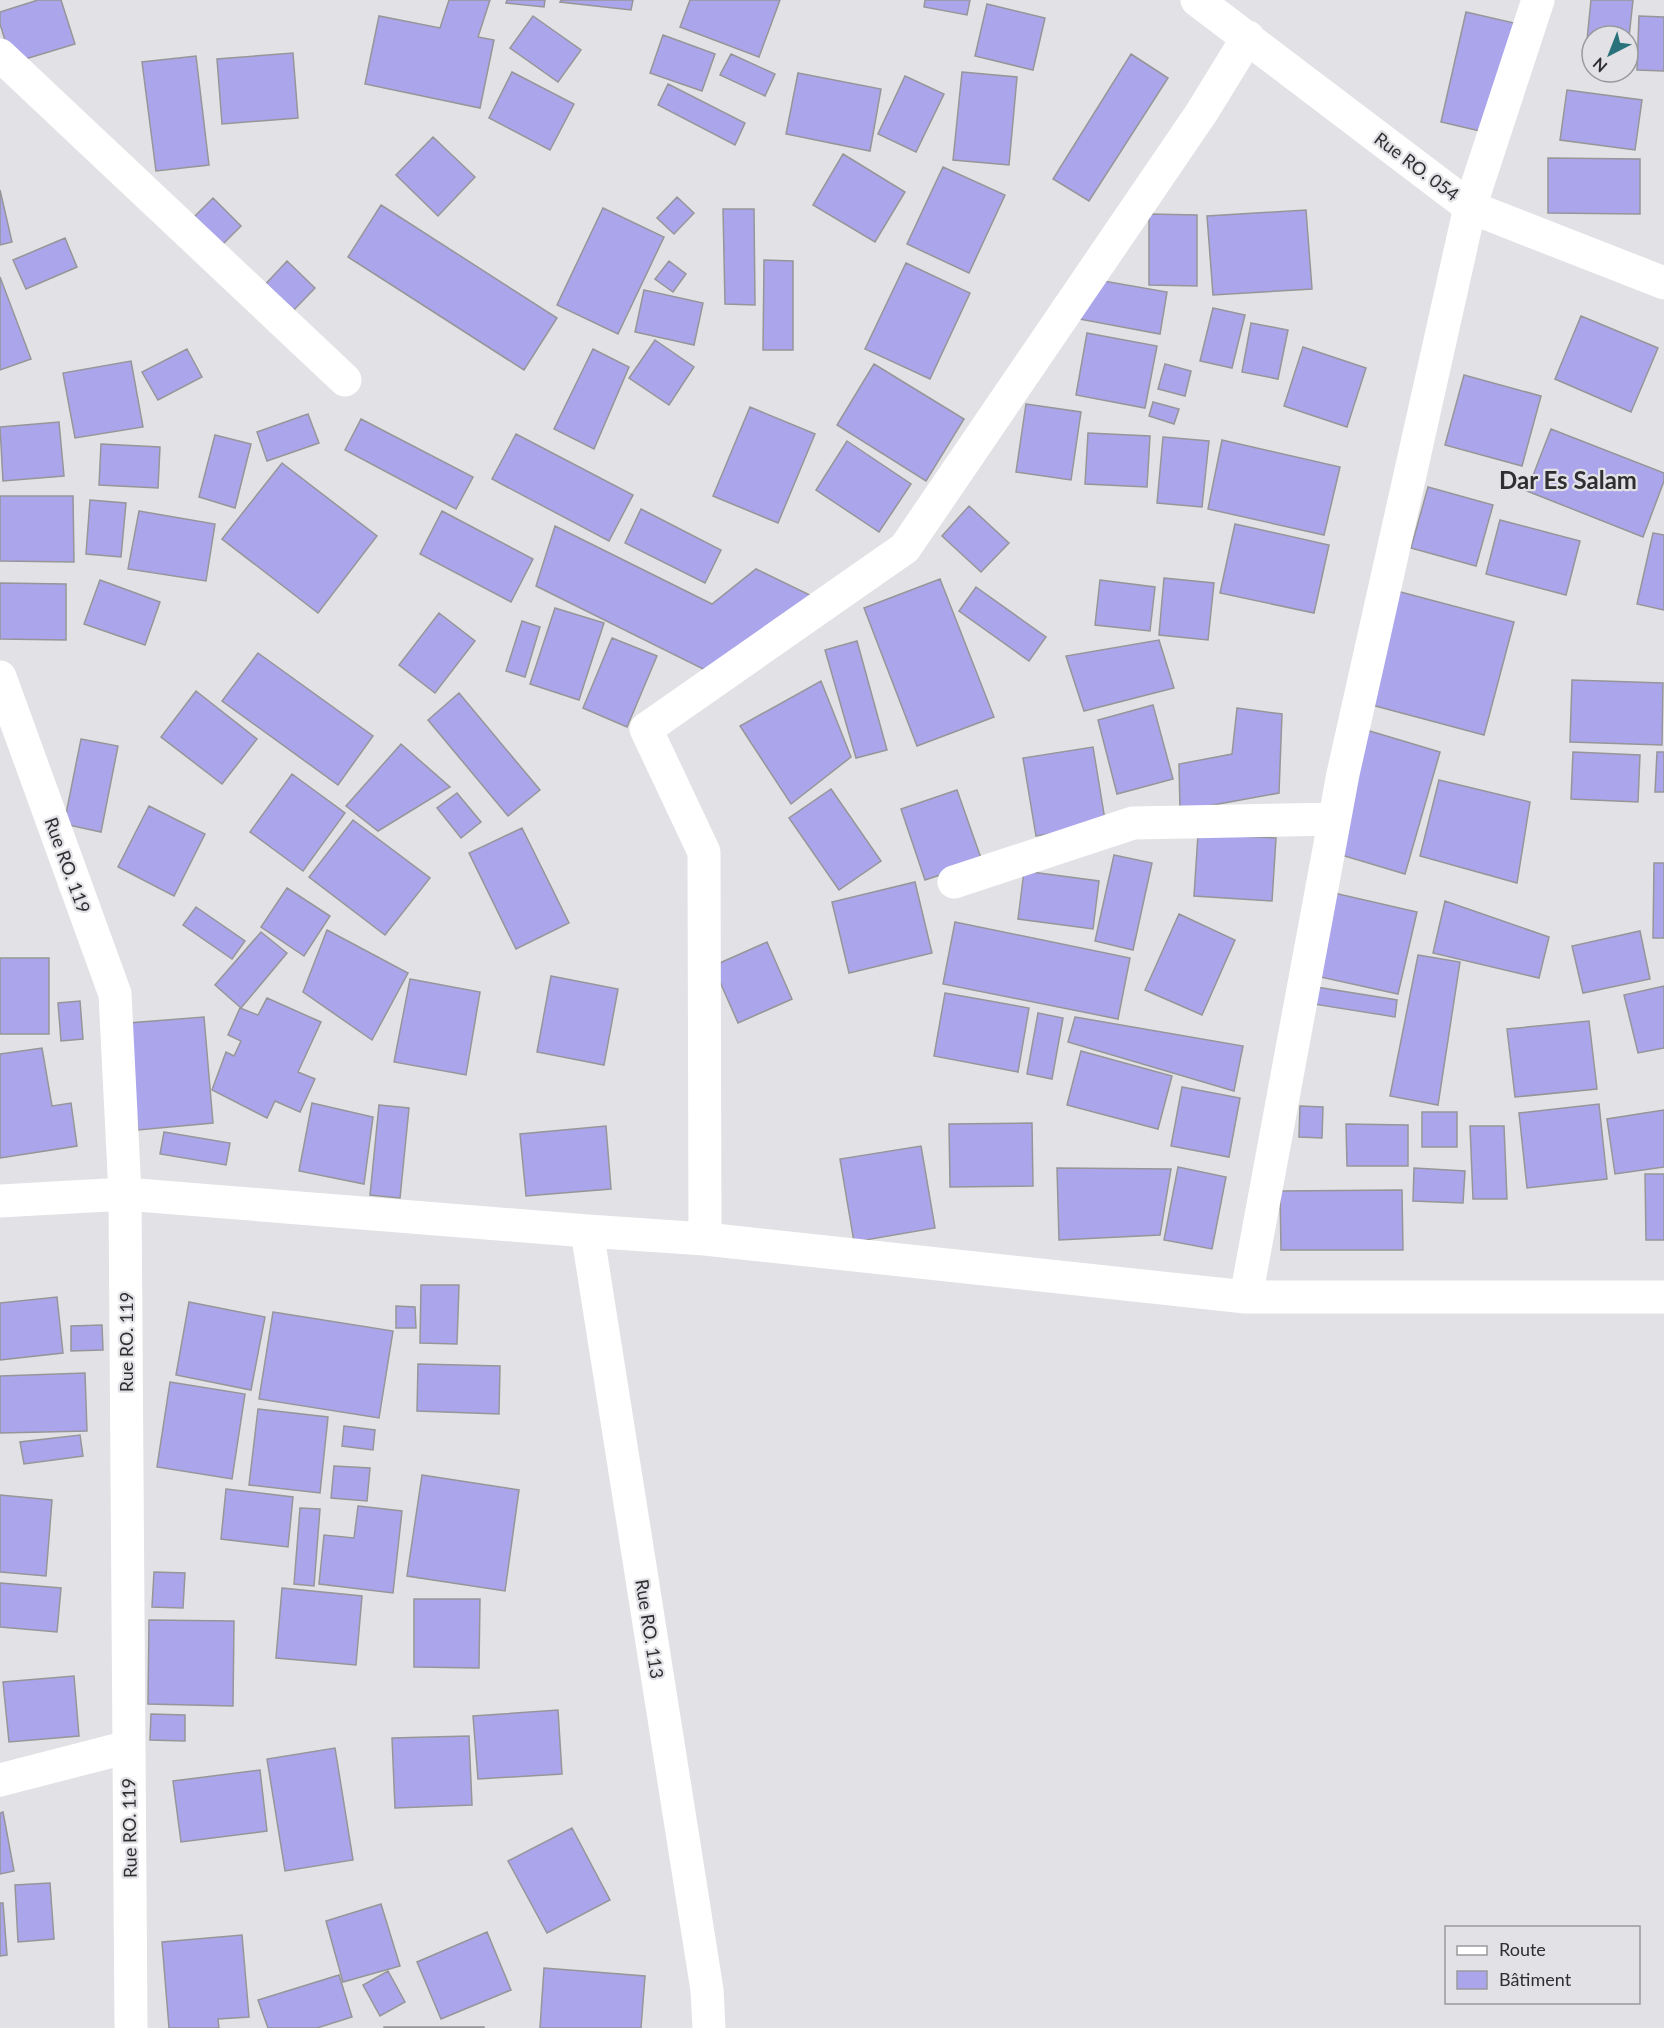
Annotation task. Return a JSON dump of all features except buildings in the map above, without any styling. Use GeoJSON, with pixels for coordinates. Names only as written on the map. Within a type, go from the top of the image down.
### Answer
{"type":"FeatureCollection","features":[{"type":"Feature","properties":{"kind":"street","name":"Rue RO. 054"},"geometry":{"type":"LineString","coordinates":[[1197,0],[1470,207],[1664,283]]}},
{"type":"Feature","properties":{"kind":"street"},"geometry":{"type":"LineString","coordinates":[[1246,1297],[1334,819],[1470,207],[1538,0]]}},
{"type":"Feature","properties":{"kind":"street"},"geometry":{"type":"LineString","coordinates":[[705,1239],[704,852],[646,729],[905,548],[1202,112],[1248,37]]}},
{"type":"Feature","properties":{"kind":"street"},"geometry":{"type":"LineString","coordinates":[[0,56],[345,380]]}},
{"type":"Feature","properties":{"kind":"street","name":"Rue RO. 119"},"geometry":{"type":"LineString","coordinates":[[0,677],[115,994],[125,1194],[131,2028]]}},
{"type":"Feature","properties":{"kind":"street"},"geometry":{"type":"LineString","coordinates":[[954,882],[1133,823],[1334,819]]}},
{"type":"Feature","properties":{"kind":"street"},"geometry":{"type":"LineString","coordinates":[[0,1201],[125,1194],[705,1239],[1246,1297],[1664,1297]]}},
{"type":"Feature","properties":{"kind":"street","name":"Rue RO. 113"},"geometry":{"type":"LineString","coordinates":[[587,1231],[707,1990],[709,2028]]}},
{"type":"Feature","properties":{"kind":"street"},"geometry":{"type":"LineString","coordinates":[[0,1780],[128,1747]]}},
{"type":"Feature","properties":{"kind":"district","name":"Dar Es Salam"},"geometry":{"type":"Point","coordinates":[1568,479]}}]}
